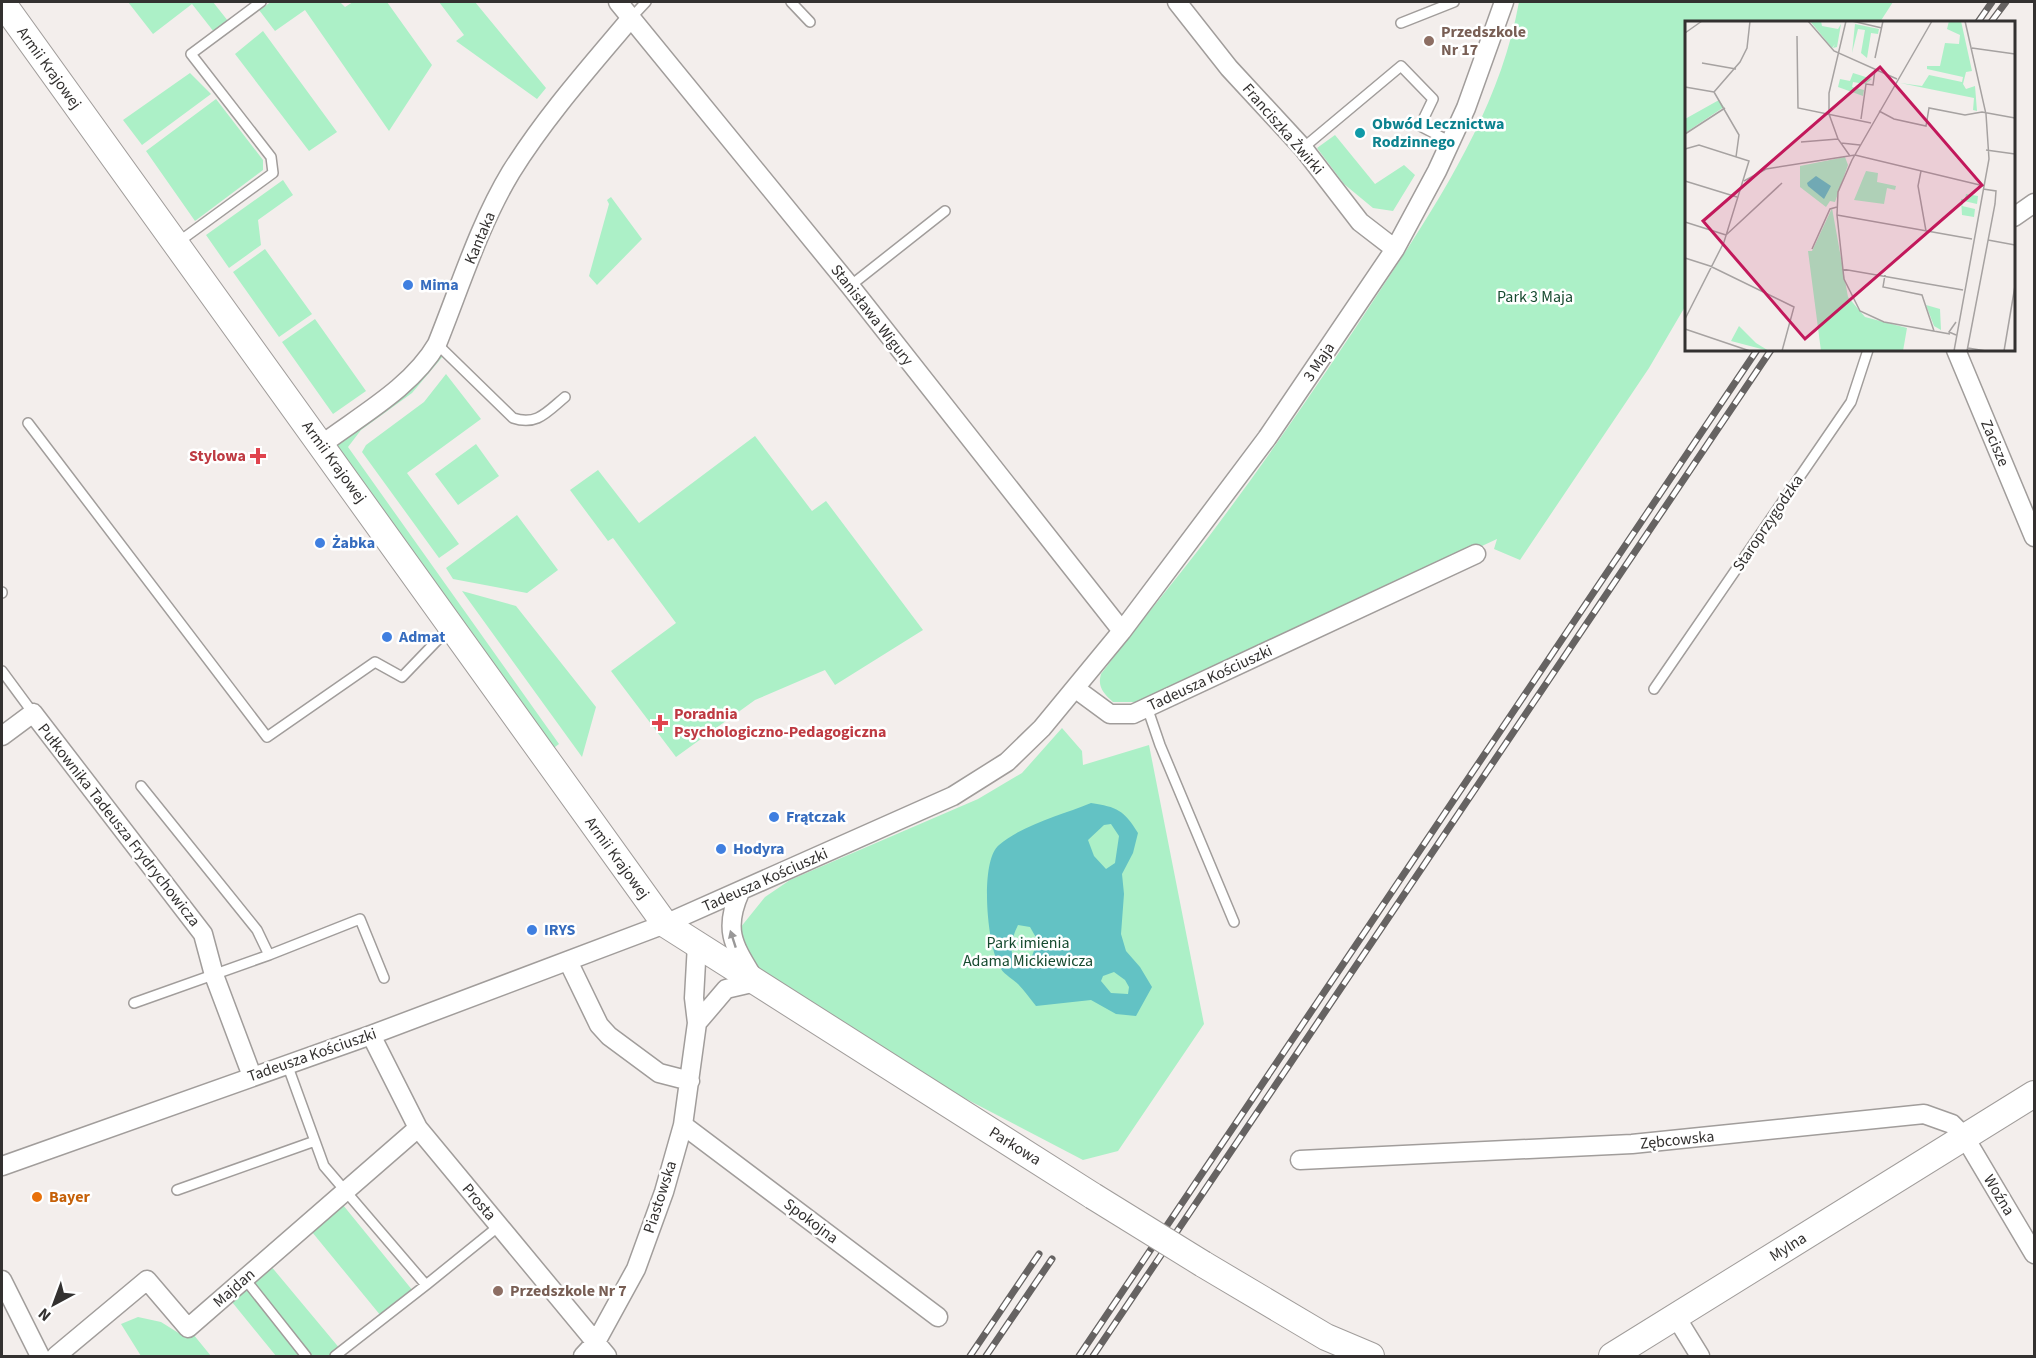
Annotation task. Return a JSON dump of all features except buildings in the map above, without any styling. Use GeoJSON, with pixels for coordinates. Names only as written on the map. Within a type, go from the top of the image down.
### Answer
{"type":"FeatureCollection","features":[{"type":"Feature","properties":{"kind":"street","name":"Armii Krajowej"},"geometry":{"type":"LineString","coordinates":[[2,2],[665,924]]}},
{"type":"Feature","properties":{"kind":"street","name":"Stanisława Wigury"},"geometry":{"type":"LineString","coordinates":[[618,2],[850,286],[1122,631]]}},
{"type":"Feature","properties":{"kind":"street","name":"Franciszka Żwirki"},"geometry":{"type":"LineString","coordinates":[[1177,2],[1229,68],[1303,148],[1360,222],[1395,249]]}},
{"type":"Feature","properties":{"kind":"street","name":"3 Maja"},"geometry":{"type":"LineString","coordinates":[[1076,689],[1267,438],[1395,249],[1451,142],[1488,53],[1503,2]]}},
{"type":"Feature","properties":{"kind":"street","name":"Kantaka"},"geometry":{"type":"LineString","coordinates":[[321,445],[406,381],[427,362],[437,344],[491,210],[510,174],[551,112],[632,18]]}},
{"type":"Feature","properties":{"kind":"street"},"geometry":{"type":"LineString","coordinates":[[2015,217],[2034,203]]}},
{"type":"Feature","properties":{"kind":"street","name":"Zacisze"},"geometry":{"type":"LineString","coordinates":[[1956,351],[2034,537]]}},
{"type":"Feature","properties":{"kind":"street","name":"Tadeusza Kościuszki"},"geometry":{"type":"LineString","coordinates":[[2,1166],[371,1035],[665,924],[953,796],[981,781],[1026,746],[1076,689],[1110,714],[1132,714],[1476,554]]}},
{"type":"Feature","properties":{"kind":"street","name":"Pułkownika Tadeusza Frydrychowicza"},"geometry":{"type":"LineString","coordinates":[[2,736],[33,713],[203,934],[214,975],[252,1076]]}},
{"type":"Feature","properties":{"kind":"street"},"geometry":{"type":"LineString","coordinates":[[697,1023],[726,989],[756,982],[730,932],[730,921],[740,892]]}},
{"type":"Feature","properties":{"kind":"street","name":"Parkowa"},"geometry":{"type":"LineString","coordinates":[[665,924],[1203,1264],[1305,1326],[1371,1356]]}},
{"type":"Feature","properties":{"kind":"street","name":"Piastowska"},"geometry":{"type":"LineString","coordinates":[[583,1356],[601,1349],[636,1269],[664,1192],[683,1125],[697,1023],[694,998],[697,944]]}},
{"type":"Feature","properties":{"kind":"street"},"geometry":{"type":"LineString","coordinates":[[568,961],[599,1025],[609,1035],[659,1073],[690,1081]]}},
{"type":"Feature","properties":{"kind":"street","name":"Prosta"},"geometry":{"type":"LineString","coordinates":[[371,1035],[418,1128],[601,1349]]}},
{"type":"Feature","properties":{"kind":"street"},"geometry":{"type":"LineString","coordinates":[[1964,1136],[2034,1094]]}},
{"type":"Feature","properties":{"kind":"street","name":"Zębcowska"},"geometry":{"type":"LineString","coordinates":[[1300,1160],[1632,1144],[1924,1114],[1952,1124],[1964,1136]]}},
{"type":"Feature","properties":{"kind":"street","name":"Spokojna"},"geometry":{"type":"LineString","coordinates":[[683,1125],[938,1317]]}},
{"type":"Feature","properties":{"kind":"street","name":"Majdan"},"geometry":{"type":"LineString","coordinates":[[56,1356],[147,1280],[189,1328],[418,1128]]}},
{"type":"Feature","properties":{"kind":"street","name":"Woźna"},"geometry":{"type":"LineString","coordinates":[[1964,1136],[2034,1254]]}},
{"type":"Feature","properties":{"kind":"street","name":"Mylna"},"geometry":{"type":"LineString","coordinates":[[1612,1356],[1964,1136]]}},
{"type":"Feature","properties":{"kind":"street"},"geometry":{"type":"LineString","coordinates":[[2,1280],[39,1356]]}},
{"type":"Feature","properties":{"kind":"street"},"geometry":{"type":"LineString","coordinates":[[1676,1317],[1700,1356]]}},
{"type":"Feature","properties":{"kind":"lane"},"geometry":{"type":"LineString","coordinates":[[177,243],[273,173],[271,158],[191,54],[261,2]]}},
{"type":"Feature","properties":{"kind":"lane"},"geometry":{"type":"LineString","coordinates":[[632,18],[646,2]]}},
{"type":"Feature","properties":{"kind":"lane"},"geometry":{"type":"LineString","coordinates":[[790,2],[810,22]]}},
{"type":"Feature","properties":{"kind":"lane"},"geometry":{"type":"LineString","coordinates":[[1401,23],[1454,2]]}},
{"type":"Feature","properties":{"kind":"lane"},"geometry":{"type":"LineString","coordinates":[[1303,148],[1401,66],[1433,99],[1420,126],[1451,142]]}},
{"type":"Feature","properties":{"kind":"lane"},"geometry":{"type":"LineString","coordinates":[[850,286],[945,211]]}},
{"type":"Feature","properties":{"kind":"lane"},"geometry":{"type":"LineString","coordinates":[[437,344],[513,418],[526,423],[538,418],[565,397]]}},
{"type":"Feature","properties":{"kind":"lane","name":"Staroprzygodzka"},"geometry":{"type":"LineString","coordinates":[[1654,689],[1851,402],[1868,351]]}},
{"type":"Feature","properties":{"kind":"lane"},"geometry":{"type":"LineString","coordinates":[[28,423],[267,737],[375,662],[402,677],[452,626]]}},
{"type":"Feature","properties":{"kind":"lane"},"geometry":{"type":"LineString","coordinates":[[2,671],[33,713]]}},
{"type":"Feature","properties":{"kind":"lane"},"geometry":{"type":"LineString","coordinates":[[1148,707],[1160,745],[1234,922]]}},
{"type":"Feature","properties":{"kind":"lane"},"geometry":{"type":"LineString","coordinates":[[141,786],[256,930],[269,955]]}},
{"type":"Feature","properties":{"kind":"lane"},"geometry":{"type":"LineString","coordinates":[[134,1003],[269,955],[360,919],[384,978]]}},
{"type":"Feature","properties":{"kind":"lane"},"geometry":{"type":"LineString","coordinates":[[286,1064],[324,1166],[426,1285]]}},
{"type":"Feature","properties":{"kind":"lane"},"geometry":{"type":"LineString","coordinates":[[177,1190],[315,1141]]}},
{"type":"Feature","properties":{"kind":"lane"},"geometry":{"type":"LineString","coordinates":[[335,1356],[499,1226]]}},
{"type":"Feature","properties":{"kind":"lane"},"geometry":{"type":"LineString","coordinates":[[245,1279],[306,1356]]}},
{"type":"Feature","properties":{"kind":"green space"},"geometry":{"type":"Polygon","coordinates":[[[128,2],[213,2],[228,21],[214,32],[192,4],[153,34],[128,2]]]}},
{"type":"Feature","properties":{"kind":"green space"},"geometry":{"type":"Polygon","coordinates":[[[271,2],[340,2],[345,7],[353,2],[387,2],[432,65],[389,131],[305,10],[275,31],[259,10],[271,2]]]}},
{"type":"Feature","properties":{"kind":"green space"},"geometry":{"type":"Polygon","coordinates":[[[439,2],[475,2],[546,88],[537,99],[456,41],[464,35],[439,2]]]}},
{"type":"Feature","properties":{"kind":"green space","name":"Park 3 Maja"},"geometry":{"type":"Polygon","coordinates":[[[1519,2],[1893,2],[1881,21],[1685,21],[1685,307],[1649,368],[1520,560],[1494,549],[1497,539],[1146,702],[1113,702],[1102,690],[1101,674],[1210,535],[1277,443],[1383,286],[1447,185],[1466,150],[1498,78],[1519,2]]]}},
{"type":"Feature","properties":{"kind":"green space"},"geometry":{"type":"Polygon","coordinates":[[[263,31],[337,132],[309,151],[235,54],[263,31]]]}},
{"type":"Feature","properties":{"kind":"green space"},"geometry":{"type":"Polygon","coordinates":[[[190,73],[211,94],[142,145],[123,120],[190,73]]]}},
{"type":"Feature","properties":{"kind":"green space"},"geometry":{"type":"Polygon","coordinates":[[[216,99],[263,160],[263,170],[195,221],[146,151],[216,99]]]}},
{"type":"Feature","properties":{"kind":"green space"},"geometry":{"type":"Polygon","coordinates":[[[1335,135],[1375,184],[1404,165],[1415,175],[1393,211],[1373,208],[1344,184],[1317,148],[1335,135]]]}},
{"type":"Feature","properties":{"kind":"green space"},"geometry":{"type":"Polygon","coordinates":[[[283,180],[293,195],[258,220],[261,245],[229,268],[206,235],[283,180]]]}},
{"type":"Feature","properties":{"kind":"green space"},"geometry":{"type":"Polygon","coordinates":[[[611,197],[642,239],[597,285],[589,276],[609,204],[607,200],[611,197]]]}},
{"type":"Feature","properties":{"kind":"green space"},"geometry":{"type":"Polygon","coordinates":[[[265,249],[312,314],[279,337],[233,272],[265,249]]]}},
{"type":"Feature","properties":{"kind":"green space"},"geometry":{"type":"Polygon","coordinates":[[[315,319],[366,391],[333,414],[282,342],[315,319]]]}},
{"type":"Feature","properties":{"kind":"green space"},"geometry":{"type":"Polygon","coordinates":[[[438,349],[444,355],[412,393],[361,430],[348,447],[559,744],[551,750],[334,447],[438,349]]]}},
{"type":"Feature","properties":{"kind":"green space"},"geometry":{"type":"Polygon","coordinates":[[[446,374],[481,419],[407,473],[459,544],[439,558],[362,452],[366,445],[424,402],[446,374]]]}},
{"type":"Feature","properties":{"kind":"green space"},"geometry":{"type":"Polygon","coordinates":[[[755,436],[812,511],[826,501],[923,630],[835,685],[825,670],[755,700],[676,757],[611,671],[676,623],[613,538],[608,541],[570,490],[598,470],[639,523],[755,436]]]}},
{"type":"Feature","properties":{"kind":"green space"},"geometry":{"type":"Polygon","coordinates":[[[476,444],[499,476],[458,505],[435,474],[476,444]]]}},
{"type":"Feature","properties":{"kind":"green space"},"geometry":{"type":"Polygon","coordinates":[[[517,515],[558,570],[527,593],[453,579],[446,568],[517,515]]]}},
{"type":"Feature","properties":{"kind":"green space"},"geometry":{"type":"Polygon","coordinates":[[[462,591],[516,606],[596,707],[582,757],[462,591]]]}},
{"type":"Feature","properties":{"kind":"green space","name":"Park imienia Adama Mickiewicza"},"geometry":{"type":"Polygon","coordinates":[[[1062,728],[1082,751],[1083,765],[1149,745],[1204,1024],[1118,1151],[1083,1160],[922,1076],[742,968],[736,933],[765,897],[790,880],[978,799],[1022,773],[1062,728]]]}},
{"type":"Feature","properties":{"kind":"green space"},"geometry":{"type":"Polygon","coordinates":[[[343,1205],[413,1291],[381,1316],[312,1232],[343,1205]]]}},
{"type":"Feature","properties":{"kind":"green space"},"geometry":{"type":"Polygon","coordinates":[[[270,1265],[346,1356],[276,1356],[232,1302],[270,1265]]]}},
{"type":"Feature","properties":{"kind":"green space"},"geometry":{"type":"Polygon","coordinates":[[[138,1317],[161,1322],[185,1337],[193,1334],[211,1356],[141,1356],[121,1324],[138,1317]]]}},
{"type":"Feature","properties":{"kind":"water"},"geometry":{"type":"Polygon","coordinates":[[[1091,803],[1114,808],[1124,814],[1138,833],[1133,853],[1122,874],[1124,894],[1121,934],[1126,951],[1140,967],[1152,987],[1136,1016],[1116,1014],[1091,1000],[1036,1006],[1021,987],[1001,969],[992,943],[987,886],[993,854],[999,845],[1020,831],[1091,803]],[[1111,824],[1104,825],[1088,840],[1094,856],[1106,869],[1115,863],[1119,836],[1111,824]],[[1018,925],[1013,938],[1013,959],[1027,968],[1038,941],[1030,927],[1018,925]],[[1114,972],[1103,976],[1101,981],[1111,993],[1128,994],[1129,987],[1125,980],[1114,972]]]}},
{"type":"Feature","properties":{"kind":"railway"},"geometry":{"type":"LineString","coordinates":[[1979,21],[1992,2]]}},
{"type":"Feature","properties":{"kind":"railway"},"geometry":{"type":"LineString","coordinates":[[1992,21],[2006,2]]}},
{"type":"Feature","properties":{"kind":"railway"},"geometry":{"type":"LineString","coordinates":[[1079,1356],[1756,351]]}},
{"type":"Feature","properties":{"kind":"railway"},"geometry":{"type":"LineString","coordinates":[[1093,1356],[1770,351]]}},
{"type":"Feature","properties":{"kind":"railway"},"geometry":{"type":"LineString","coordinates":[[970,1356],[1039,1254]]}},
{"type":"Feature","properties":{"kind":"railway"},"geometry":{"type":"LineString","coordinates":[[986,1356],[1052,1259]]}},
{"type":"Feature","properties":{"kind":"place","name":"Przedszkole Nr 17"},"geometry":{"type":"Point","coordinates":[1429,41]}},
{"type":"Feature","properties":{"kind":"place","name":"Obwód Lecznictwa Rodzinnego"},"geometry":{"type":"Point","coordinates":[1360,133]}},
{"type":"Feature","properties":{"kind":"place","name":"Mima"},"geometry":{"type":"Point","coordinates":[408,285]}},
{"type":"Feature","properties":{"kind":"place","name":"Stylowa"},"geometry":{"type":"Point","coordinates":[258,456]}},
{"type":"Feature","properties":{"kind":"place","name":"Żabka"},"geometry":{"type":"Point","coordinates":[320,543]}},
{"type":"Feature","properties":{"kind":"place","name":"Admat"},"geometry":{"type":"Point","coordinates":[387,637]}},
{"type":"Feature","properties":{"kind":"place","name":"Poradnia Psychologiczno-Pedagogiczna"},"geometry":{"type":"Point","coordinates":[660,723]}},
{"type":"Feature","properties":{"kind":"place","name":"Frątczak"},"geometry":{"type":"Point","coordinates":[774,817]}},
{"type":"Feature","properties":{"kind":"place","name":"Hodyra"},"geometry":{"type":"Point","coordinates":[721,849]}},
{"type":"Feature","properties":{"kind":"place","name":"IRYS"},"geometry":{"type":"Point","coordinates":[532,930]}},
{"type":"Feature","properties":{"kind":"place","name":"Bayer"},"geometry":{"type":"Point","coordinates":[37,1197]}},
{"type":"Feature","properties":{"kind":"place","name":"Przedszkole Nr 7"},"geometry":{"type":"Point","coordinates":[498,1291]}}]}
